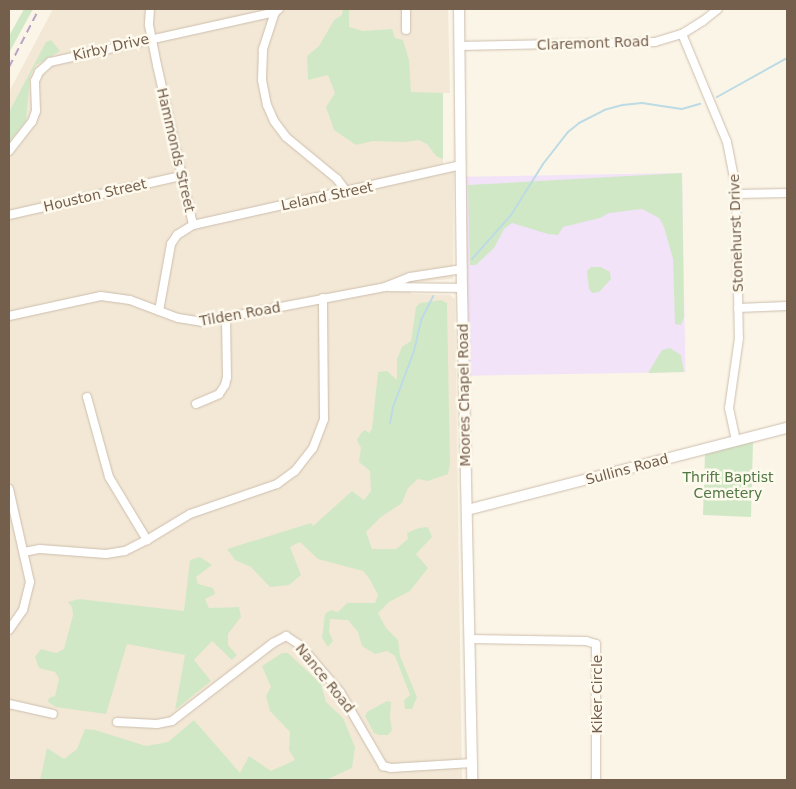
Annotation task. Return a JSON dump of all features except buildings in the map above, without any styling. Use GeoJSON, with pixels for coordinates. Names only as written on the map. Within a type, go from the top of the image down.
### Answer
{"type":"FeatureCollection","features":[{"type":"Feature","properties":{"kind":"main road","name":"Moores Chapel Road"},"geometry":{"type":"LineString","coordinates":[[459,9],[462,288],[472,780]]}},
{"type":"Feature","properties":{"kind":"main road","name":"Sullins Road"},"geometry":{"type":"LineString","coordinates":[[467,510],[787,428]]}},
{"type":"Feature","properties":{"kind":"street","name":"Hammonds Street"},"geometry":{"type":"LineString","coordinates":[[150,9],[148,19],[151,38],[193,225],[178,235],[171,244],[159,311]]}},
{"type":"Feature","properties":{"kind":"street"},"geometry":{"type":"LineString","coordinates":[[406,9],[406,30]]}},
{"type":"Feature","properties":{"kind":"street","name":"Claremont Road"},"geometry":{"type":"LineString","coordinates":[[459,46],[642,43],[682,34],[704,22],[718,9]]}},
{"type":"Feature","properties":{"kind":"street","name":"Kirby Drive"},"geometry":{"type":"LineString","coordinates":[[9,151],[35,116],[35,82],[39,72],[46,64],[58,59],[277,10]]}},
{"type":"Feature","properties":{"kind":"street"},"geometry":{"type":"LineString","coordinates":[[277,10],[265,40],[262,63],[264,93],[269,112],[290,141],[337,179],[346,191]]}},
{"type":"Feature","properties":{"kind":"street","name":"Stonehurst Drive"},"geometry":{"type":"LineString","coordinates":[[682,34],[727,142],[737,194],[738,351],[729,408],[736,440]]}},
{"type":"Feature","properties":{"kind":"street","name":"Leland Street"},"geometry":{"type":"LineString","coordinates":[[193,225],[461,165]]}},
{"type":"Feature","properties":{"kind":"street","name":"Houston Street"},"geometry":{"type":"LineString","coordinates":[[9,215],[181,176]]}},
{"type":"Feature","properties":{"kind":"street"},"geometry":{"type":"LineString","coordinates":[[737,194],[787,193]]}},
{"type":"Feature","properties":{"kind":"street","name":"Tilden Road"},"geometry":{"type":"LineString","coordinates":[[9,316],[101,296],[130,300],[194,322],[226,318],[385,287],[410,278],[462,269]]}},
{"type":"Feature","properties":{"kind":"street","name":"Tilden Road"},"geometry":{"type":"LineString","coordinates":[[385,287],[462,288]]}},
{"type":"Feature","properties":{"kind":"street"},"geometry":{"type":"LineString","coordinates":[[24,552],[49,548],[106,554],[124,551],[147,540],[197,510],[277,484],[295,471],[308,457],[321,431],[325,408],[322,298]]}},
{"type":"Feature","properties":{"kind":"street"},"geometry":{"type":"LineString","coordinates":[[738,308],[787,306]]}},
{"type":"Feature","properties":{"kind":"street"},"geometry":{"type":"LineString","coordinates":[[196,404],[219,394],[225,386],[227,377],[226,318]]}},
{"type":"Feature","properties":{"kind":"street"},"geometry":{"type":"LineString","coordinates":[[87,396],[108,478],[147,540]]}},
{"type":"Feature","properties":{"kind":"street"},"geometry":{"type":"LineString","coordinates":[[9,488],[29,575],[29,590],[23,610],[9,630]]}},
{"type":"Feature","properties":{"kind":"street","name":"Nance Road"},"geometry":{"type":"LineString","coordinates":[[117,722],[157,724],[172,721],[273,643],[286,636],[300,645],[340,692],[382,766],[391,768],[472,763]]}},
{"type":"Feature","properties":{"kind":"street","name":"Kiker Circle"},"geometry":{"type":"LineString","coordinates":[[470,639],[586,641],[596,644],[596,780]]}},
{"type":"Feature","properties":{"kind":"street"},"geometry":{"type":"LineString","coordinates":[[9,704],[52,714]]}},
{"type":"Feature","properties":{"kind":"shaded area"},"geometry":{"type":"Polygon","coordinates":[[[53,9],[448,9],[450,93],[443,93],[443,171],[454,169],[453,279],[412,282],[411,294],[450,295],[455,299],[462,780],[9,780],[9,92],[53,9]]]}},
{"type":"Feature","properties":{"kind":"shaded area"},"geometry":{"type":"Polygon","coordinates":[[[682,173],[685,372],[469,376],[465,177],[682,173]]]}},
{"type":"Feature","properties":{"kind":"green space"},"geometry":{"type":"Polygon","coordinates":[[[24,9],[33,9],[9,53],[9,36],[24,9]]]}},
{"type":"Feature","properties":{"kind":"green space"},"geometry":{"type":"Polygon","coordinates":[[[343,9],[349,9],[349,27],[363,31],[392,29],[395,38],[403,40],[409,60],[411,92],[443,93],[443,159],[436,156],[427,144],[419,140],[405,142],[373,141],[356,145],[334,130],[326,107],[335,93],[328,75],[308,80],[307,56],[319,46],[334,20],[342,15],[343,9]]]}},
{"type":"Feature","properties":{"kind":"green space"},"geometry":{"type":"Polygon","coordinates":[[[51,40],[60,51],[36,65],[30,76],[26,121],[9,142],[9,112],[46,42],[51,40]]]}},
{"type":"Feature","properties":{"kind":"green space"},"geometry":{"type":"Polygon","coordinates":[[[682,173],[684,317],[681,325],[675,324],[673,259],[664,227],[659,218],[642,209],[609,213],[600,218],[563,227],[558,235],[548,234],[512,223],[504,229],[494,248],[476,265],[470,265],[468,185],[682,173]]]}},
{"type":"Feature","properties":{"kind":"green space"},"geometry":{"type":"Polygon","coordinates":[[[591,267],[601,267],[610,272],[611,279],[599,292],[592,293],[589,289],[587,271],[591,267]]]}},
{"type":"Feature","properties":{"kind":"green space"},"geometry":{"type":"Polygon","coordinates":[[[441,300],[447,303],[450,464],[448,474],[428,481],[418,479],[408,488],[402,503],[381,517],[366,532],[372,549],[396,549],[408,539],[407,533],[419,528],[428,527],[432,537],[416,554],[428,568],[410,591],[389,602],[378,613],[386,628],[398,640],[400,656],[417,697],[412,709],[405,709],[404,700],[410,695],[395,656],[387,651],[375,654],[362,646],[358,632],[348,620],[330,619],[329,632],[333,641],[328,647],[322,638],[325,614],[331,610],[338,612],[347,603],[375,603],[378,595],[363,571],[318,559],[300,542],[290,547],[301,575],[289,585],[270,587],[251,567],[235,560],[227,549],[311,523],[313,526],[352,491],[364,500],[371,491],[370,471],[359,462],[361,448],[357,440],[365,430],[369,433],[372,429],[378,372],[387,371],[397,380],[397,359],[402,347],[411,341],[416,307],[420,303],[441,300]]]}},
{"type":"Feature","properties":{"kind":"green space"},"geometry":{"type":"Polygon","coordinates":[[[670,348],[681,355],[684,372],[648,373],[662,350],[670,348]]]}},
{"type":"Feature","properties":{"kind":"green space","name":"Thrift Baptist Cemetery"},"geometry":{"type":"Polygon","coordinates":[[[753,442],[751,517],[703,515],[705,454],[753,442]]]}},
{"type":"Feature","properties":{"kind":"green space"},"geometry":{"type":"Polygon","coordinates":[[[200,557],[212,565],[196,577],[198,584],[213,588],[215,594],[205,599],[209,608],[239,607],[241,617],[228,634],[228,645],[237,655],[232,660],[212,641],[194,660],[211,681],[175,710],[185,655],[127,644],[106,714],[56,707],[48,702],[49,698],[55,696],[59,678],[55,672],[39,668],[35,657],[41,649],[56,653],[64,649],[73,615],[72,607],[68,602],[79,599],[184,611],[190,560],[200,557]]]}},
{"type":"Feature","properties":{"kind":"green space"},"geometry":{"type":"Polygon","coordinates":[[[282,653],[288,653],[321,684],[326,702],[343,718],[355,747],[352,768],[326,780],[40,780],[47,748],[64,759],[77,749],[85,729],[95,730],[146,746],[168,742],[194,720],[240,773],[249,756],[271,771],[295,760],[289,750],[290,732],[270,711],[266,696],[271,687],[262,666],[282,653]]]}},
{"type":"Feature","properties":{"kind":"green space"},"geometry":{"type":"Polygon","coordinates":[[[387,701],[391,702],[390,718],[392,730],[388,735],[379,735],[374,733],[365,716],[367,712],[387,701]]]}},
{"type":"Feature","properties":{"kind":"waterway"},"geometry":{"type":"LineString","coordinates":[[717,97],[787,58]]}},
{"type":"Feature","properties":{"kind":"waterway"},"geometry":{"type":"LineString","coordinates":[[472,259],[511,215],[543,164],[568,132],[579,123],[604,110],[623,105],[642,103],[682,109],[700,104]]}},
{"type":"Feature","properties":{"kind":"waterway"},"geometry":{"type":"LineString","coordinates":[[390,423],[393,407],[414,351],[421,320],[433,296]]}},
{"type":"Feature","properties":{"kind":"railway"},"geometry":{"type":"LineString","coordinates":[[9,67],[39,9]]}}]}
